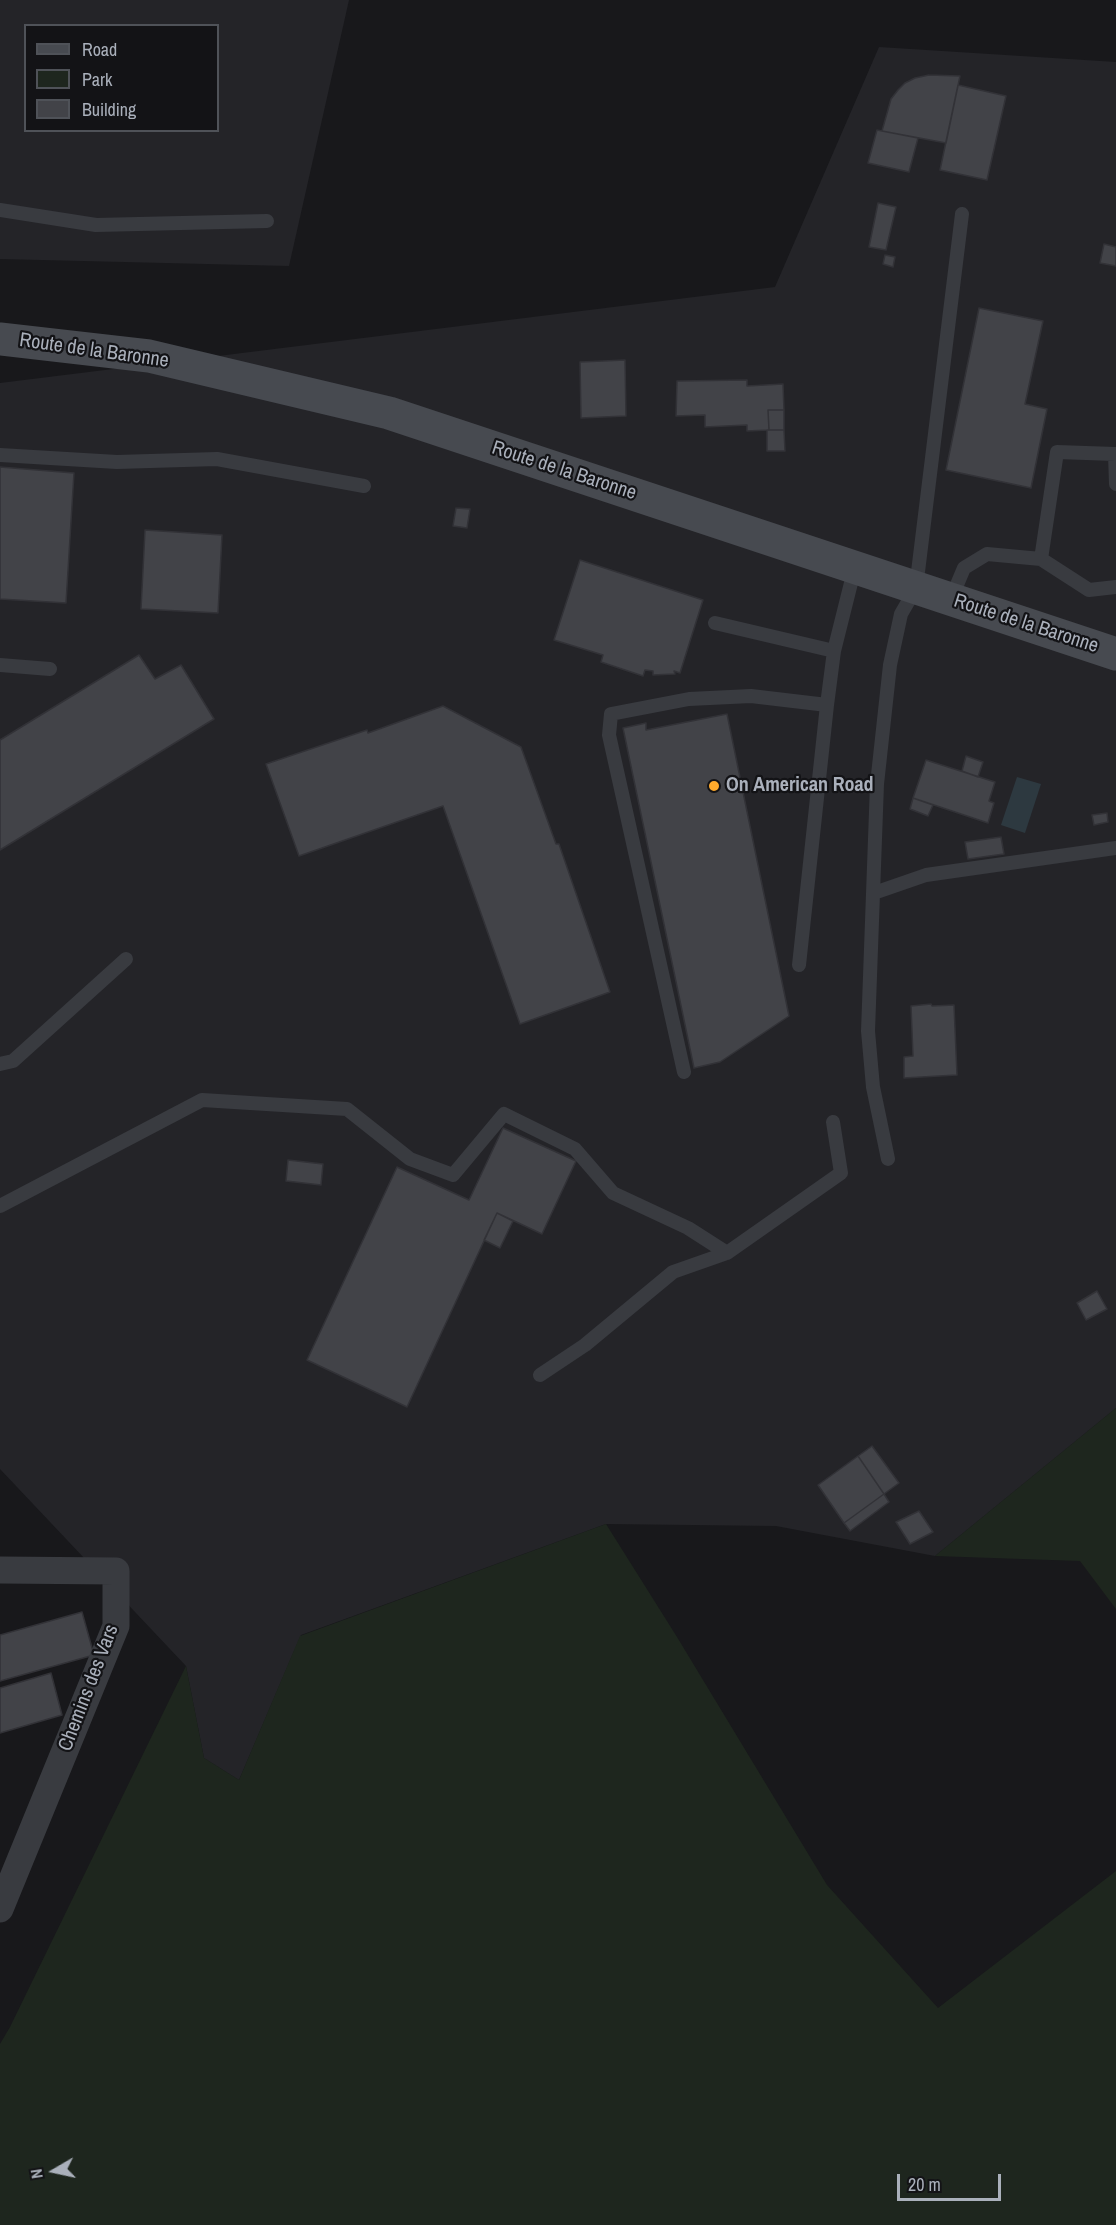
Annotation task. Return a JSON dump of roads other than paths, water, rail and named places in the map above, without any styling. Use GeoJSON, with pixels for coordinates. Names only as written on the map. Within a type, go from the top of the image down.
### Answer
{"type":"FeatureCollection","features":[{"type":"Feature","properties":{"kind":"main road","name":"Route de la Baronne"},"geometry":{"type":"LineString","coordinates":[[0,339],[149,356],[389,413],[1116,654]]}},
{"type":"Feature","properties":{"kind":"street","name":"Chemins des Vars"},"geometry":{"type":"LineString","coordinates":[[0,1570],[116,1570],[116,1626],[0,1910]]}},
{"type":"Feature","properties":{"kind":"lane"},"geometry":{"type":"LineString","coordinates":[[0,210],[96,225],[267,221]]}},
{"type":"Feature","properties":{"kind":"lane"},"geometry":{"type":"LineString","coordinates":[[888,1159],[873,1087],[868,1031],[877,784],[890,665],[901,614],[916,588],[962,214]]}},
{"type":"Feature","properties":{"kind":"lane"},"geometry":{"type":"LineString","coordinates":[[1041,559],[1057,452],[1115,454],[1116,484]]}},
{"type":"Feature","properties":{"kind":"lane"},"geometry":{"type":"LineString","coordinates":[[0,455],[117,462],[217,459],[364,486]]}},
{"type":"Feature","properties":{"kind":"lane"},"geometry":{"type":"LineString","coordinates":[[951,599],[964,568],[987,554],[1041,559],[1089,590],[1116,587]]}},
{"type":"Feature","properties":{"kind":"lane"},"geometry":{"type":"LineString","coordinates":[[799,965],[834,651],[855,567]]}},
{"type":"Feature","properties":{"kind":"lane"},"geometry":{"type":"LineString","coordinates":[[715,623],[834,651]]}},
{"type":"Feature","properties":{"kind":"lane"},"geometry":{"type":"LineString","coordinates":[[0,665],[50,669]]}},
{"type":"Feature","properties":{"kind":"lane"},"geometry":{"type":"LineString","coordinates":[[684,1072],[609,735],[611,714],[689,699],[751,696],[827,705]]}},
{"type":"Feature","properties":{"kind":"lane"},"geometry":{"type":"LineString","coordinates":[[874,893],[926,875],[1116,848]]}},
{"type":"Feature","properties":{"kind":"lane"},"geometry":{"type":"LineString","coordinates":[[0,1065],[13,1061],[126,959]]}},
{"type":"Feature","properties":{"kind":"lane"},"geometry":{"type":"LineString","coordinates":[[0,1206],[202,1100],[347,1109],[410,1159],[453,1174],[504,1114],[575,1149],[613,1192],[688,1228],[727,1253]]}},
{"type":"Feature","properties":{"kind":"lane"},"geometry":{"type":"LineString","coordinates":[[540,1375],[585,1345],[673,1272],[727,1253],[841,1173],[833,1122]]}},
{"type":"Feature","properties":{"kind":"place","name":"On American Road"},"geometry":{"type":"Point","coordinates":[714,786]}}]}
